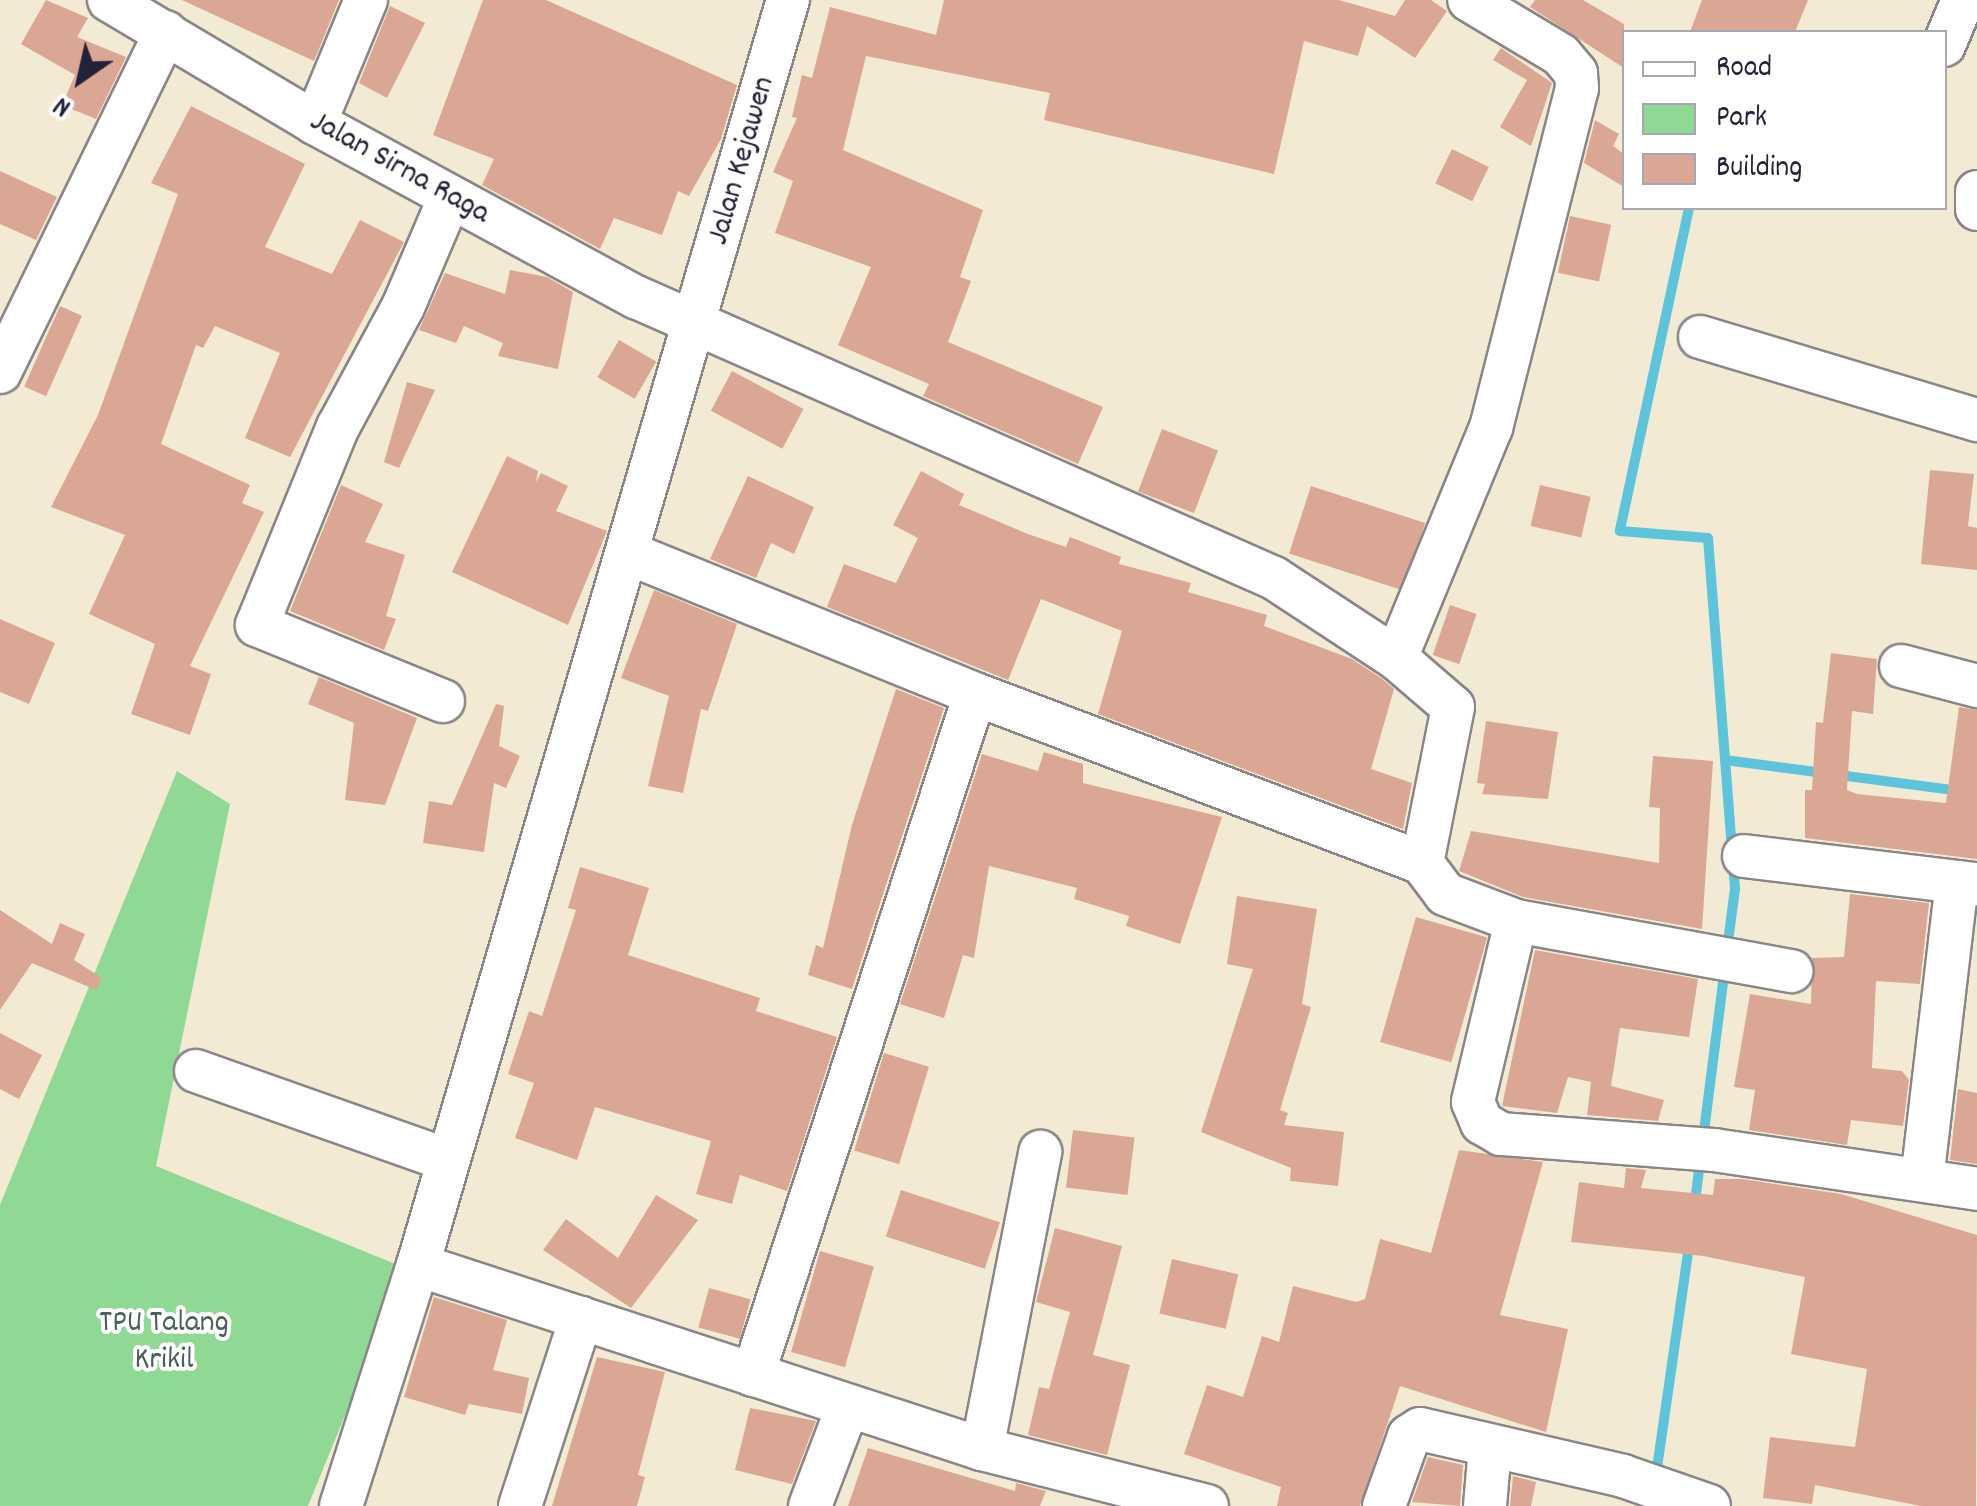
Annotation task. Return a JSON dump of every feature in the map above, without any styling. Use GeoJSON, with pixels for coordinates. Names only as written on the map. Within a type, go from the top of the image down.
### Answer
{"type":"FeatureCollection","features":[{"type":"Feature","properties":{"kind":"street","name":"Jalan Sirna Raga"},"geometry":{"type":"LineString","coordinates":[[109,0],[450,198],[696,322],[1274,578],[1396,658],[1453,707],[1422,863]]}},
{"type":"Feature","properties":{"kind":"street"},"geometry":{"type":"LineString","coordinates":[[315,123],[366,0]]}},
{"type":"Feature","properties":{"kind":"street","name":"Jalan Kejawen"},"geometry":{"type":"LineString","coordinates":[[341,1506],[418,1265],[788,0]]}},
{"type":"Feature","properties":{"kind":"street"},"geometry":{"type":"LineString","coordinates":[[1396,658],[1492,428],[1577,88],[1576,73],[1562,55],[1469,0]]}},
{"type":"Feature","properties":{"kind":"street"},"geometry":{"type":"LineString","coordinates":[[1947,37],[1963,0]]}},
{"type":"Feature","properties":{"kind":"street"},"geometry":{"type":"LineString","coordinates":[[0,372],[166,32]]}},
{"type":"Feature","properties":{"kind":"street"},"geometry":{"type":"LineString","coordinates":[[1977,192],[1977,209]]}},
{"type":"Feature","properties":{"kind":"street"},"geometry":{"type":"LineString","coordinates":[[443,702],[257,622],[338,427],[403,306],[450,198]]}},
{"type":"Feature","properties":{"kind":"street"},"geometry":{"type":"LineString","coordinates":[[1700,337],[1977,420]]}},
{"type":"Feature","properties":{"kind":"street"},"geometry":{"type":"LineString","coordinates":[[628,552],[975,694],[1422,863],[1445,894],[1516,921],[1775,969]]}},
{"type":"Feature","properties":{"kind":"street"},"geometry":{"type":"LineString","coordinates":[[1901,666],[1977,686]]}},
{"type":"Feature","properties":{"kind":"street"},"geometry":{"type":"LineString","coordinates":[[753,1375],[975,694]]}},
{"type":"Feature","properties":{"kind":"street"},"geometry":{"type":"LineString","coordinates":[[1744,856],[1967,883],[1922,1180]]}},
{"type":"Feature","properties":{"kind":"street"},"geometry":{"type":"LineString","coordinates":[[1516,921],[1473,1102],[1482,1122],[1500,1134],[1669,1150],[1714,1150],[1977,1189]]}},
{"type":"Feature","properties":{"kind":"street"},"geometry":{"type":"LineString","coordinates":[[196,1071],[447,1160]]}},
{"type":"Feature","properties":{"kind":"street"},"geometry":{"type":"LineString","coordinates":[[982,1450],[1040,1152]]}},
{"type":"Feature","properties":{"kind":"street"},"geometry":{"type":"LineString","coordinates":[[418,1265],[982,1450],[1207,1506]]}},
{"type":"Feature","properties":{"kind":"street"},"geometry":{"type":"LineString","coordinates":[[520,1506],[581,1318]]}},
{"type":"Feature","properties":{"kind":"street"},"geometry":{"type":"LineString","coordinates":[[810,1506],[848,1406]]}},
{"type":"Feature","properties":{"kind":"street"},"geometry":{"type":"LineString","coordinates":[[1384,1506],[1414,1431],[1622,1476],[1690,1498]]}},
{"type":"Feature","properties":{"kind":"street"},"geometry":{"type":"LineString","coordinates":[[1485,1506],[1490,1447]]}},
{"type":"Feature","properties":{"kind":"green space","name":"TPU Talang Krikil"},"geometry":{"type":"Polygon","coordinates":[[[177,771],[230,804],[156,1166],[405,1268],[308,1506],[0,1506],[0,1205],[177,771]]]}},
{"type":"Feature","properties":{"kind":"building"},"geometry":{"type":"Polygon","coordinates":[[[46,0],[88,18],[77,37],[126,57],[96,119],[62,105],[75,75],[21,44],[46,0]]]}},
{"type":"Feature","properties":{"kind":"building"},"geometry":{"type":"Polygon","coordinates":[[[182,0],[339,0],[314,61],[182,0]]]}},
{"type":"Feature","properties":{"kind":"building"},"geometry":{"type":"Polygon","coordinates":[[[483,0],[546,0],[737,85],[721,139],[689,196],[678,191],[662,235],[614,218],[600,249],[482,185],[494,159],[433,135],[483,0]]]}},
{"type":"Feature","properties":{"kind":"building"},"geometry":{"type":"Polygon","coordinates":[[[944,0],[1339,0],[1395,16],[1405,0],[1431,0],[1447,11],[1415,58],[1367,26],[1358,56],[1304,41],[1274,174],[1044,120],[1050,93],[866,56],[843,150],[983,210],[960,277],[971,281],[948,342],[1103,407],[1078,464],[923,396],[929,384],[838,345],[871,267],[775,233],[793,181],[773,172],[797,118],[792,117],[802,75],[812,78],[830,7],[936,35],[944,0]]]}},
{"type":"Feature","properties":{"kind":"building"},"geometry":{"type":"Polygon","coordinates":[[[1535,0],[1583,0],[1624,24],[1622,67],[1530,7],[1535,0]]]}},
{"type":"Feature","properties":{"kind":"building"},"geometry":{"type":"Polygon","coordinates":[[[1702,0],[1808,0],[1796,30],[1691,30],[1702,0]]]}},
{"type":"Feature","properties":{"kind":"building"},"geometry":{"type":"Polygon","coordinates":[[[390,6],[425,23],[387,98],[359,83],[390,6]]]}},
{"type":"Feature","properties":{"kind":"building"},"geometry":{"type":"Polygon","coordinates":[[[1501,48],[1552,83],[1531,146],[1500,127],[1527,80],[1493,60],[1501,48]]]}},
{"type":"Feature","properties":{"kind":"building"},"geometry":{"type":"Polygon","coordinates":[[[191,106],[305,164],[265,247],[332,274],[360,220],[404,242],[290,457],[245,438],[280,353],[215,326],[203,348],[196,345],[161,444],[250,485],[242,503],[264,512],[190,666],[211,674],[190,735],[131,714],[155,644],[89,614],[125,535],[51,507],[98,415],[178,194],[151,183],[191,106]]]}},
{"type":"Feature","properties":{"kind":"building"},"geometry":{"type":"Polygon","coordinates":[[[1595,120],[1619,134],[1613,146],[1622,153],[1622,186],[1584,163],[1595,120]]]}},
{"type":"Feature","properties":{"kind":"building"},"geometry":{"type":"Polygon","coordinates":[[[1452,149],[1489,167],[1472,201],[1435,183],[1452,149]]]}},
{"type":"Feature","properties":{"kind":"building"},"geometry":{"type":"Polygon","coordinates":[[[0,171],[57,197],[36,240],[0,224],[0,171]]]}},
{"type":"Feature","properties":{"kind":"building"},"geometry":{"type":"Polygon","coordinates":[[[1570,216],[1611,225],[1599,281],[1558,273],[1570,216]]]}},
{"type":"Feature","properties":{"kind":"building"},"geometry":{"type":"Polygon","coordinates":[[[510,270],[547,277],[573,292],[558,369],[498,356],[503,343],[464,326],[456,343],[419,330],[445,273],[505,294],[510,270]]]}},
{"type":"Feature","properties":{"kind":"building"},"geometry":{"type":"Polygon","coordinates":[[[60,306],[82,316],[46,396],[24,386],[60,306]]]}},
{"type":"Feature","properties":{"kind":"building"},"geometry":{"type":"Polygon","coordinates":[[[619,340],[656,361],[635,399],[598,377],[619,340]]]}},
{"type":"Feature","properties":{"kind":"building"},"geometry":{"type":"Polygon","coordinates":[[[732,371],[804,409],[782,449],[711,411],[732,371]]]}},
{"type":"Feature","properties":{"kind":"building"},"geometry":{"type":"Polygon","coordinates":[[[407,382],[435,390],[399,468],[384,462],[407,382]]]}},
{"type":"Feature","properties":{"kind":"building"},"geometry":{"type":"Polygon","coordinates":[[[1162,429],[1218,451],[1194,513],[1138,492],[1162,429]]]}},
{"type":"Feature","properties":{"kind":"building"},"geometry":{"type":"Polygon","coordinates":[[[507,456],[538,471],[536,482],[541,473],[568,486],[556,511],[607,531],[568,625],[452,572],[507,456]]]}},
{"type":"Feature","properties":{"kind":"building"},"geometry":{"type":"Polygon","coordinates":[[[1930,470],[1974,474],[1968,526],[1977,528],[1977,570],[1921,564],[1930,470]]]}},
{"type":"Feature","properties":{"kind":"building"},"geometry":{"type":"Polygon","coordinates":[[[921,471],[964,494],[959,505],[1066,547],[1070,537],[1121,557],[1119,564],[1191,583],[1188,592],[1267,615],[1264,626],[1352,659],[1381,678],[1394,689],[1371,769],[1412,783],[1403,829],[1098,714],[1122,631],[1041,599],[1008,680],[827,607],[844,564],[896,583],[918,538],[893,525],[921,471]]]}},
{"type":"Feature","properties":{"kind":"building"},"geometry":{"type":"Polygon","coordinates":[[[748,476],[814,507],[794,554],[771,543],[756,578],[710,559],[748,476]]]}},
{"type":"Feature","properties":{"kind":"building"},"geometry":{"type":"Polygon","coordinates":[[[341,485],[383,504],[365,542],[405,555],[386,616],[396,619],[384,650],[290,611],[341,485]]]}},
{"type":"Feature","properties":{"kind":"building"},"geometry":{"type":"Polygon","coordinates":[[[1540,485],[1591,497],[1581,538],[1531,526],[1540,485]]]}},
{"type":"Feature","properties":{"kind":"building"},"geometry":{"type":"Polygon","coordinates":[[[1311,486],[1425,523],[1403,591],[1289,554],[1311,486]]]}},
{"type":"Feature","properties":{"kind":"building"},"geometry":{"type":"Polygon","coordinates":[[[654,590],[737,624],[708,711],[701,709],[683,793],[648,786],[669,696],[621,678],[654,590]]]}},
{"type":"Feature","properties":{"kind":"building"},"geometry":{"type":"Polygon","coordinates":[[[1450,605],[1476,614],[1459,664],[1433,655],[1450,605]]]}},
{"type":"Feature","properties":{"kind":"building"},"geometry":{"type":"Polygon","coordinates":[[[0,619],[55,643],[29,704],[0,692],[0,619]]]}},
{"type":"Feature","properties":{"kind":"building"},"geometry":{"type":"Polygon","coordinates":[[[1831,653],[1877,659],[1873,714],[1852,711],[1847,790],[1857,794],[1946,803],[1959,707],[1977,710],[1977,859],[1805,838],[1805,790],[1812,790],[1816,722],[1823,723],[1831,653]]]}},
{"type":"Feature","properties":{"kind":"building"},"geometry":{"type":"Polygon","coordinates":[[[319,677],[417,718],[385,805],[345,800],[354,723],[308,704],[319,677]]]}},
{"type":"Feature","properties":{"kind":"building"},"geometry":{"type":"Polygon","coordinates":[[[896,689],[944,708],[852,989],[808,975],[816,945],[823,948],[852,825],[896,689]]]}},
{"type":"Feature","properties":{"kind":"building"},"geometry":{"type":"Polygon","coordinates":[[[496,704],[504,706],[499,746],[520,756],[506,788],[494,783],[484,852],[423,843],[429,801],[452,805],[496,704]]]}},
{"type":"Feature","properties":{"kind":"building"},"geometry":{"type":"Polygon","coordinates":[[[1486,721],[1558,732],[1548,799],[1482,794],[1485,784],[1477,783],[1486,721]]]}},
{"type":"Feature","properties":{"kind":"building"},"geometry":{"type":"Polygon","coordinates":[[[1044,752],[1083,764],[1083,783],[1222,817],[1180,944],[1126,926],[1129,916],[1074,899],[1077,888],[989,866],[974,958],[963,955],[944,1018],[900,1004],[982,754],[1038,771],[1044,752]]]}},
{"type":"Feature","properties":{"kind":"building"},"geometry":{"type":"Polygon","coordinates":[[[1653,756],[1713,761],[1702,929],[1523,897],[1459,871],[1471,831],[1659,863],[1660,808],[1649,807],[1653,756]]]}},
{"type":"Feature","properties":{"kind":"building"},"geometry":{"type":"Polygon","coordinates":[[[580,867],[649,888],[628,955],[760,998],[756,1011],[837,1037],[787,1191],[740,1175],[732,1204],[696,1194],[711,1141],[595,1107],[577,1160],[515,1138],[534,1083],[508,1074],[529,1011],[542,1016],[576,910],[568,908],[580,867]]]}},
{"type":"Feature","properties":{"kind":"building"},"geometry":{"type":"Polygon","coordinates":[[[1850,894],[1929,903],[1920,984],[1876,981],[1872,1068],[1902,1071],[1909,1080],[1903,1126],[1851,1120],[1847,1145],[1749,1130],[1755,1090],[1734,1087],[1750,994],[1811,1004],[1812,958],[1844,957],[1850,894]]]}},
{"type":"Feature","properties":{"kind":"building"},"geometry":{"type":"Polygon","coordinates":[[[1237,896],[1317,909],[1302,1004],[1311,1007],[1280,1110],[1288,1113],[1284,1125],[1344,1132],[1338,1186],[1290,1181],[1291,1168],[1201,1132],[1253,969],[1227,964],[1237,896]]]}},
{"type":"Feature","properties":{"kind":"building"},"geometry":{"type":"Polygon","coordinates":[[[0,910],[52,944],[60,923],[85,934],[74,960],[102,978],[96,990],[32,963],[0,1010],[0,910]]]}},
{"type":"Feature","properties":{"kind":"building"},"geometry":{"type":"Polygon","coordinates":[[[1416,917],[1487,937],[1451,1062],[1380,1042],[1416,917]]]}},
{"type":"Feature","properties":{"kind":"building"},"geometry":{"type":"Polygon","coordinates":[[[1535,950],[1698,979],[1689,1037],[1620,1028],[1611,1086],[1664,1100],[1658,1121],[1587,1115],[1591,1082],[1568,1077],[1557,1113],[1502,1106],[1535,950]]]}},
{"type":"Feature","properties":{"kind":"building"},"geometry":{"type":"Polygon","coordinates":[[[0,1033],[42,1055],[19,1099],[0,1089],[0,1033]]]}},
{"type":"Feature","properties":{"kind":"building"},"geometry":{"type":"Polygon","coordinates":[[[884,1053],[929,1067],[899,1164],[854,1151],[884,1053]]]}},
{"type":"Feature","properties":{"kind":"building"},"geometry":{"type":"Polygon","coordinates":[[[1958,1089],[1977,1093],[1977,1164],[1950,1160],[1958,1089]]]}},
{"type":"Feature","properties":{"kind":"building"},"geometry":{"type":"Polygon","coordinates":[[[1073,1130],[1135,1138],[1127,1195],[1066,1188],[1073,1130]]]}},
{"type":"Feature","properties":{"kind":"building"},"geometry":{"type":"Polygon","coordinates":[[[1459,1150],[1543,1162],[1500,1315],[1568,1329],[1546,1432],[1400,1386],[1360,1506],[1277,1506],[1281,1487],[1184,1454],[1207,1385],[1243,1397],[1262,1336],[1279,1342],[1293,1286],[1356,1302],[1365,1299],[1380,1239],[1431,1253],[1459,1150]]]}},
{"type":"Feature","properties":{"kind":"building"},"geometry":{"type":"Polygon","coordinates":[[[1626,1168],[1646,1170],[1641,1188],[1713,1195],[1715,1179],[1742,1179],[1841,1194],[1977,1235],[1976,1506],[1921,1506],[1815,1485],[1812,1504],[1763,1498],[1770,1437],[1855,1447],[1867,1369],[1791,1354],[1805,1277],[1703,1256],[1571,1242],[1579,1182],[1624,1188],[1626,1168]]]}},
{"type":"Feature","properties":{"kind":"building"},"geometry":{"type":"Polygon","coordinates":[[[901,1190],[1000,1222],[985,1269],[886,1237],[901,1190]]]}},
{"type":"Feature","properties":{"kind":"building"},"geometry":{"type":"Polygon","coordinates":[[[656,1195],[698,1220],[631,1308],[543,1250],[566,1219],[618,1258],[656,1195]]]}},
{"type":"Feature","properties":{"kind":"building"},"geometry":{"type":"Polygon","coordinates":[[[1055,1228],[1122,1246],[1093,1355],[1130,1365],[1107,1455],[1028,1435],[1039,1387],[1049,1389],[1070,1312],[1036,1302],[1055,1228]]]}},
{"type":"Feature","properties":{"kind":"building"},"geometry":{"type":"Polygon","coordinates":[[[820,1251],[874,1266],[845,1367],[791,1352],[820,1251]]]}},
{"type":"Feature","properties":{"kind":"building"},"geometry":{"type":"Polygon","coordinates":[[[1172,1259],[1238,1274],[1226,1329],[1159,1314],[1172,1259]]]}},
{"type":"Feature","properties":{"kind":"building"},"geometry":{"type":"Polygon","coordinates":[[[709,1288],[751,1299],[740,1339],[698,1328],[709,1288]]]}},
{"type":"Feature","properties":{"kind":"building"},"geometry":{"type":"Polygon","coordinates":[[[434,1297],[507,1320],[493,1370],[529,1378],[522,1414],[469,1404],[465,1415],[404,1397],[434,1297]]]}},
{"type":"Feature","properties":{"kind":"building"},"geometry":{"type":"Polygon","coordinates":[[[597,1357],[665,1372],[638,1475],[645,1477],[637,1506],[552,1506],[597,1357]]]}},
{"type":"Feature","properties":{"kind":"building"},"geometry":{"type":"Polygon","coordinates":[[[750,1408],[816,1421],[792,1484],[735,1470],[750,1408]]]}},
{"type":"Feature","properties":{"kind":"building"},"geometry":{"type":"Polygon","coordinates":[[[868,1448],[1015,1491],[1016,1483],[1046,1491],[1040,1506],[848,1506],[868,1448]]]}},
{"type":"Feature","properties":{"kind":"building"},"geometry":{"type":"Polygon","coordinates":[[[1428,1457],[1463,1465],[1460,1506],[1412,1502],[1428,1457]]]}},
{"type":"Feature","properties":{"kind":"building"},"geometry":{"type":"Polygon","coordinates":[[[1513,1476],[1536,1482],[1531,1506],[1510,1506],[1513,1476]]]}},
{"type":"Feature","properties":{"kind":"waterway"},"geometry":{"type":"LineString","coordinates":[[1689,210],[1620,531],[1708,538],[1735,889],[1727,950]]}},
{"type":"Feature","properties":{"kind":"waterway"},"geometry":{"type":"LineString","coordinates":[[1725,760],[1977,793]]}},
{"type":"Feature","properties":{"kind":"waterway"},"geometry":{"type":"LineString","coordinates":[[1703,1139],[1725,967]]}},
{"type":"Feature","properties":{"kind":"waterway"},"geometry":{"type":"LineString","coordinates":[[1695,1203],[1700,1161]]}},
{"type":"Feature","properties":{"kind":"waterway"},"geometry":{"type":"LineString","coordinates":[[1656,1475],[1689,1245]]}}]}
